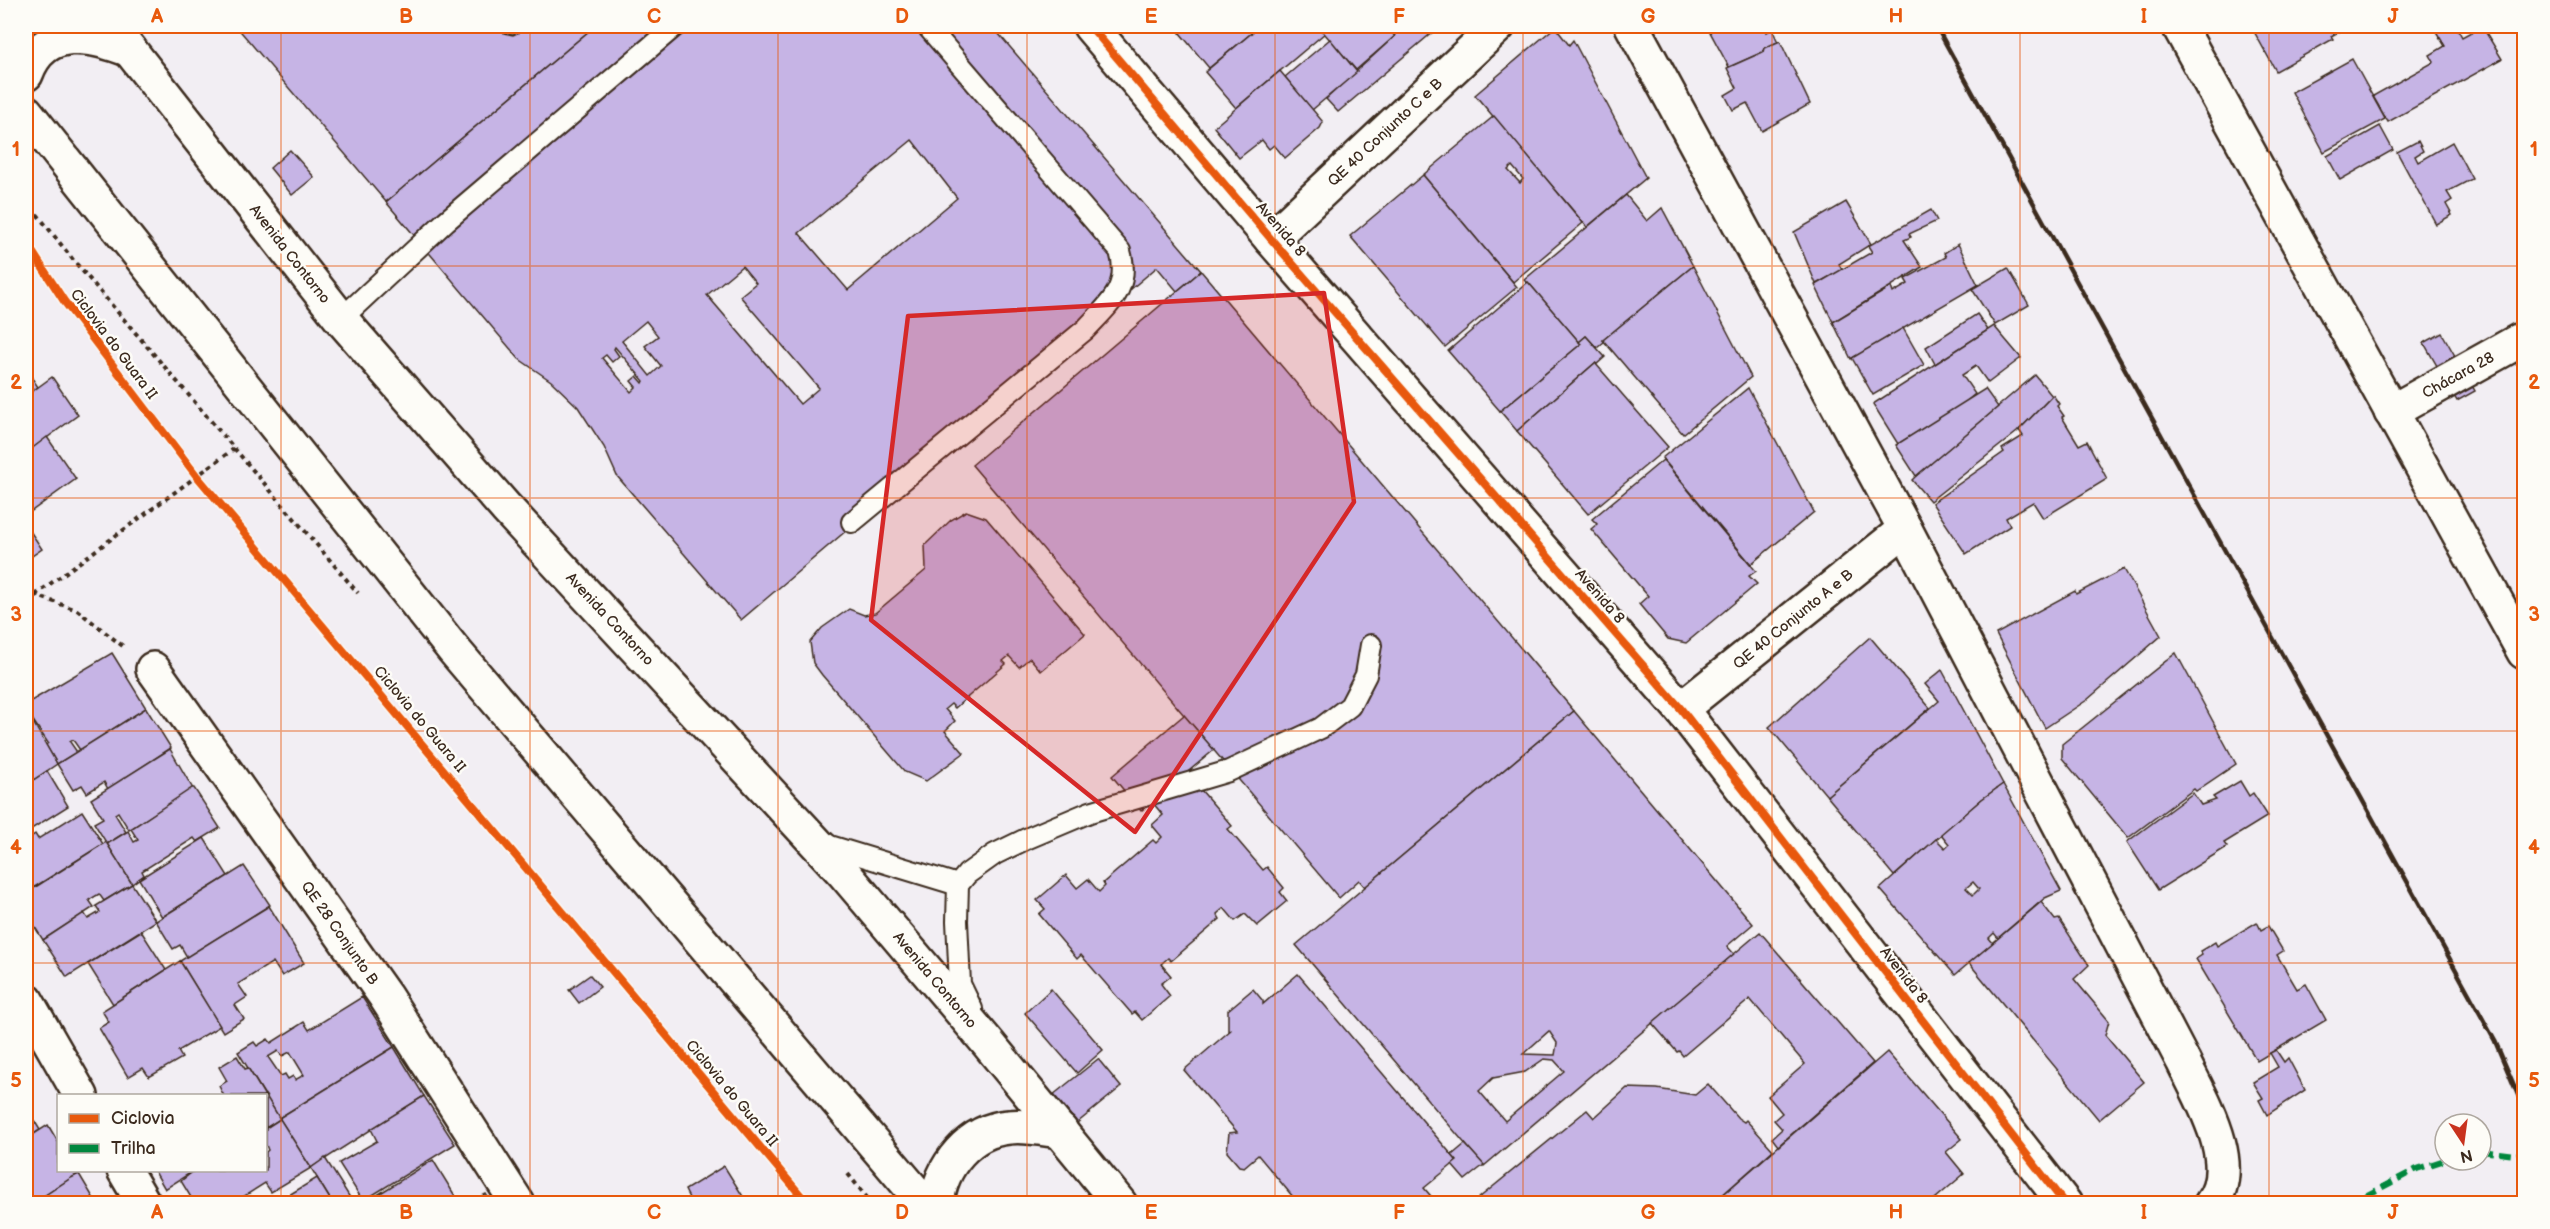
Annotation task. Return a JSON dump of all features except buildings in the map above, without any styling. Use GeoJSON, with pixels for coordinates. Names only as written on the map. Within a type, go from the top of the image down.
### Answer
{"type":"FeatureCollection","features":[{"type":"Feature","properties":{"kind":"street","name":"Avenida 8"},"geometry":{"type":"LineString","coordinates":[[1090,26],[1271,239],[1681,709],[2065,1203]]}},
{"type":"Feature","properties":{"kind":"street","name":"QE 40 Conjunto C e B"},"geometry":{"type":"LineString","coordinates":[[1271,239],[1498,26]]}},
{"type":"Feature","properties":{"kind":"street"},"geometry":{"type":"LineString","coordinates":[[1632,26],[1905,529],[2200,1098],[2223,1159],[2223,1180],[2217,1196],[2211,1203]]}},
{"type":"Feature","properties":{"kind":"street"},"geometry":{"type":"LineString","coordinates":[[2180,26],[2524,652]]}},
{"type":"Feature","properties":{"kind":"street"},"geometry":{"type":"LineString","coordinates":[[26,74],[29,65],[43,49],[61,38],[82,36],[104,40],[120,38]]}},
{"type":"Feature","properties":{"kind":"street","name":"Avenida Contorno"},"geometry":{"type":"LineString","coordinates":[[120,38],[341,319],[506,508],[843,872],[1120,1203]]}},
{"type":"Feature","properties":{"kind":"street"},"geometry":{"type":"LineString","coordinates":[[26,112],[453,649],[925,1203]]}},
{"type":"Feature","properties":{"kind":"street","name":"Chácara 28"},"geometry":{"type":"LineString","coordinates":[[2391,412],[2524,338]]}},
{"type":"Feature","properties":{"kind":"street","name":"QE 40 Conjunto A e B"},"geometry":{"type":"LineString","coordinates":[[1681,709],[1905,529]]}},
{"type":"Feature","properties":{"kind":"street","name":"QE 28 Conjunto B"},"geometry":{"type":"LineString","coordinates":[[153,669],[385,996],[518,1203]]}},
{"type":"Feature","properties":{"kind":"street"},"geometry":{"type":"LineString","coordinates":[[26,1000],[80,1094]]}},
{"type":"Feature","properties":{"kind":"street"},"geometry":{"type":"LineString","coordinates":[[937,1203],[938,1191],[947,1168],[963,1148],[984,1134],[1007,1127],[1061,1131]]}},
{"type":"Feature","properties":{"kind":"street"},"geometry":{"type":"LineString","coordinates":[[125,1172],[144,1203]]}},
{"type":"Feature","properties":{"kind":"lane"},"geometry":{"type":"LineString","coordinates":[[341,319],[446,221],[675,26]]}},
{"type":"Feature","properties":{"kind":"lane"},"geometry":{"type":"LineString","coordinates":[[852,522],[1086,329],[1119,292],[1125,268],[1120,251],[927,26]]}},
{"type":"Feature","properties":{"kind":"lane"},"geometry":{"type":"LineString","coordinates":[[987,1042],[960,984],[956,899],[958,885],[967,874],[995,854],[1026,838],[1090,812],[1229,771],[1321,729],[1350,706],[1366,675],[1371,645]]}},
{"type":"Feature","properties":{"kind":"lane"},"geometry":{"type":"LineString","coordinates":[[793,819],[830,846],[958,885]]}},
{"type":"Feature","properties":{"kind":"path"},"geometry":{"type":"LineString","coordinates":[[26,598],[35,595],[199,478],[235,448]]}},
{"type":"Feature","properties":{"kind":"path"},"geometry":{"type":"LineString","coordinates":[[189,466],[199,478]]}},
{"type":"Feature","properties":{"kind":"path"},"geometry":{"type":"LineString","coordinates":[[35,595],[77,610],[153,669]]}},
{"type":"Feature","properties":{"kind":"highlighted area"},"geometry":{"type":"Polygon","coordinates":[[[1324,293],[1354,502],[1135,832],[871,620],[908,316],[1324,293]]]}},
{"type":"Feature","properties":{"kind":"railway"},"geometry":{"type":"LineString","coordinates":[[1936,26],[2495,1041],[2524,1109]]}},
{"type":"Feature","properties":{"kind":"marked path"},"geometry":{"type":"LineString","coordinates":[[2493,1152],[2515,1155],[2524,1153]]}},
{"type":"Feature","properties":{"kind":"marked path"},"geometry":{"type":"LineString","coordinates":[[2350,1204],[2417,1169],[2433,1164]]}},
{"type":"Feature","properties":{"kind":"cycle path"},"geometry":{"type":"LineString","coordinates":[[1090,26],[1271,239],[1681,709],[2065,1204]]}},
{"type":"Feature","properties":{"kind":"cycle path","name":"Ciclovia do Guara II"},"geometry":{"type":"LineString","coordinates":[[26,242],[64,301],[196,475],[808,1204]]}}]}
